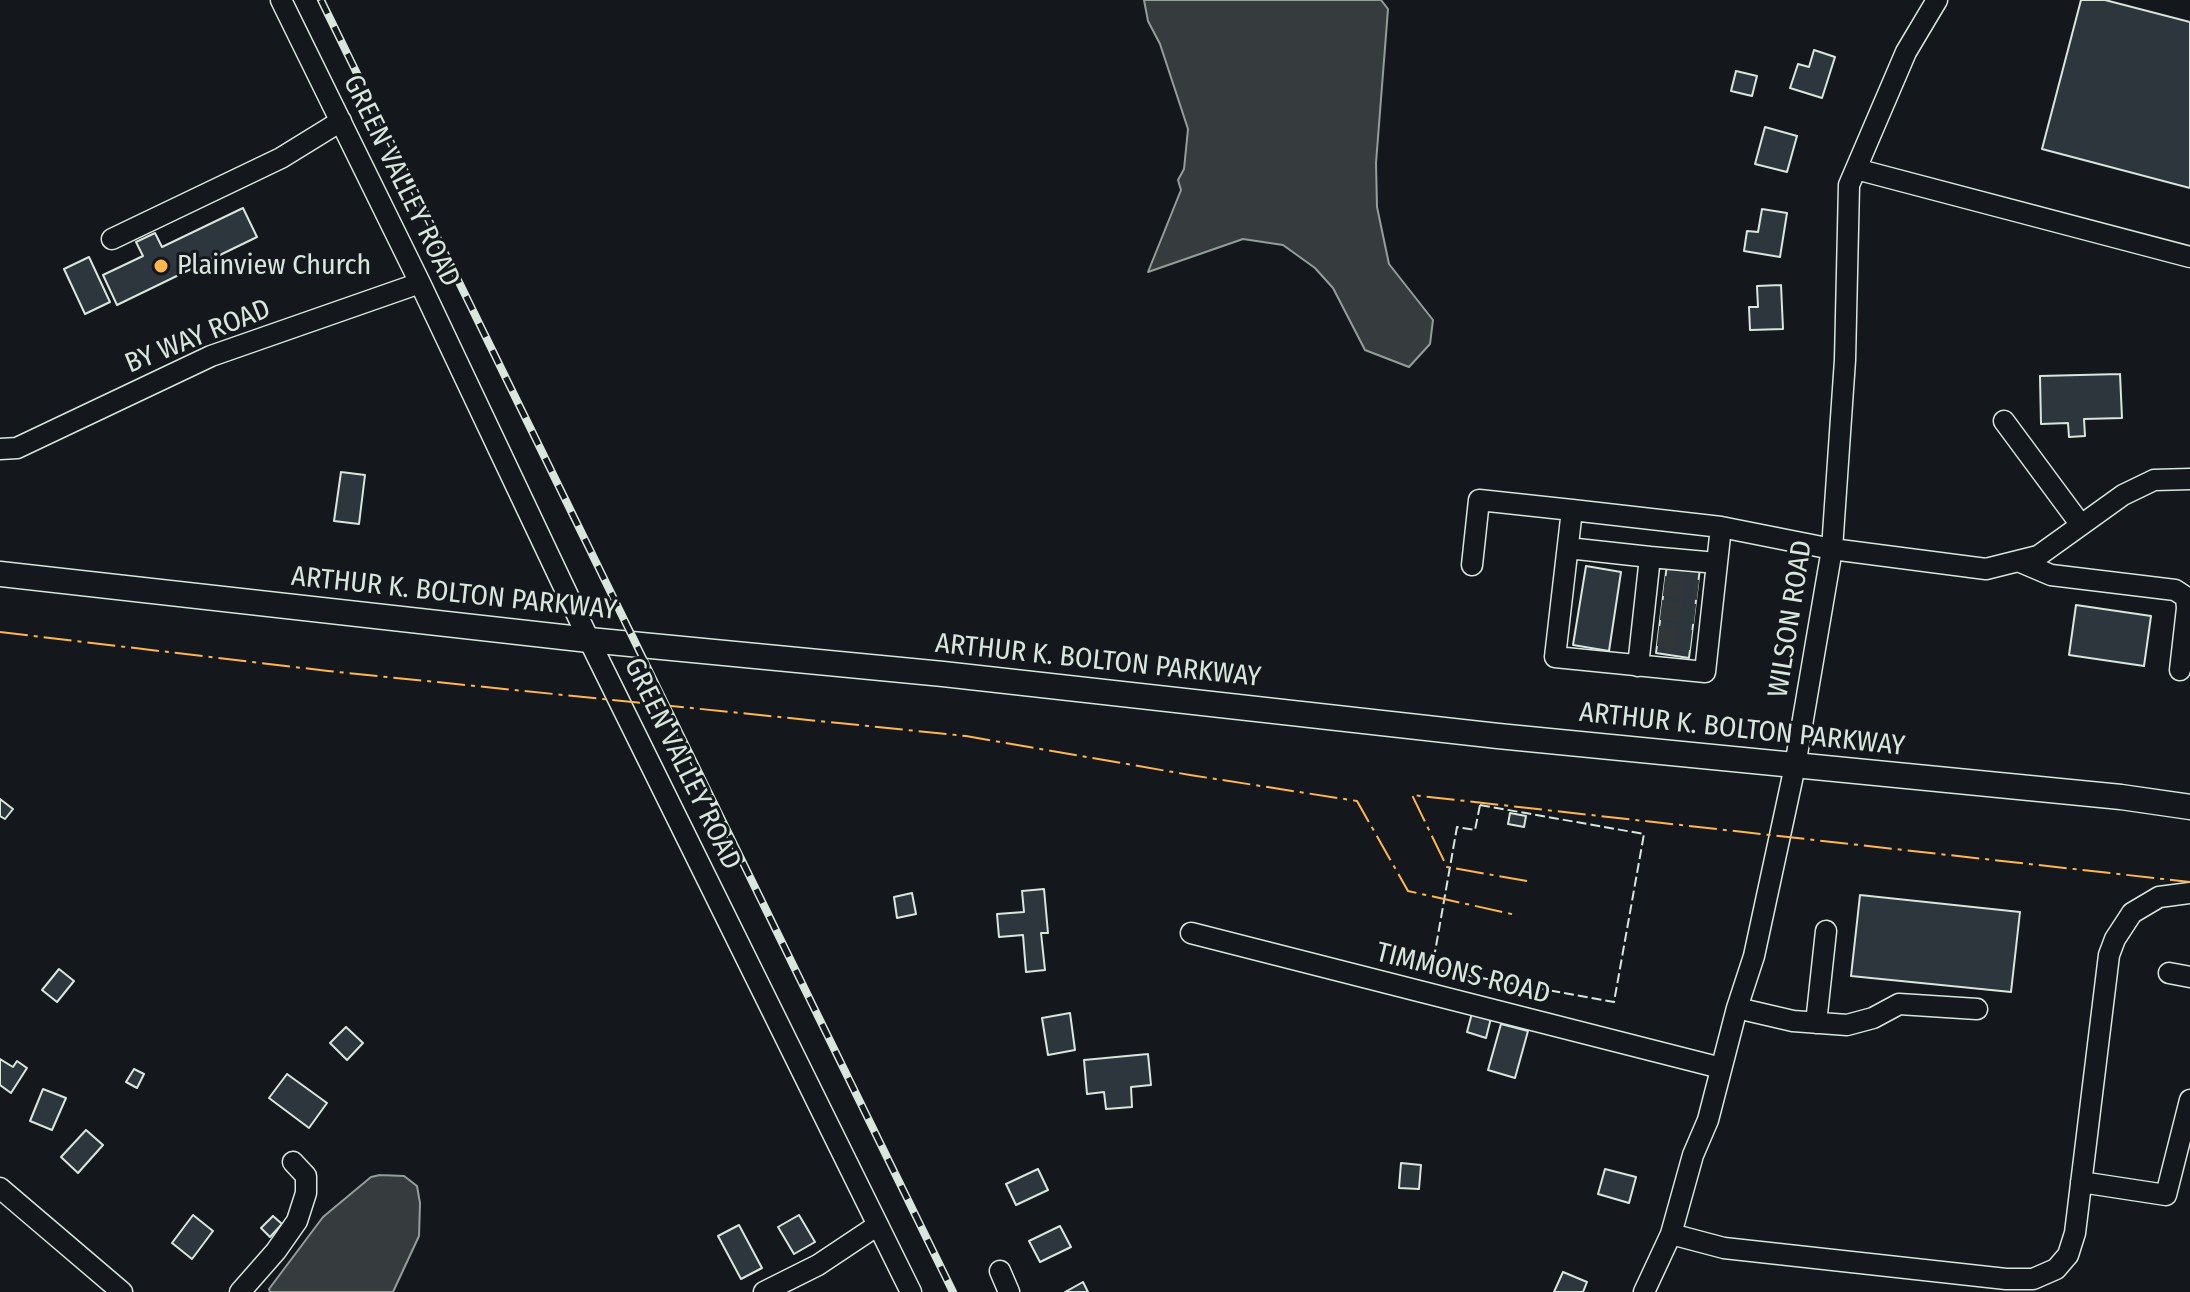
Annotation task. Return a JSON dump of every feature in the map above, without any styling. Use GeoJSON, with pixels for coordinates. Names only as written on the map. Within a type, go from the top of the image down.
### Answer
{"type":"FeatureCollection","features":[{"type":"Feature","properties":{"kind":"main road","name":"ARTHUR K. BOLTON PARKWAY"},"geometry":{"type":"LineString","coordinates":[[0,574],[589,640],[913,671],[1498,736],[2121,797],[2190,807]]}},
{"type":"Feature","properties":{"kind":"street","name":"GREEN VALLEY ROAD"},"geometry":{"type":"LineString","coordinates":[[281,0],[420,283],[589,640],[911,1292]]}},
{"type":"Feature","properties":{"kind":"street","name":"WILSON ROAD"},"geometry":{"type":"LineString","coordinates":[[1644,1292],[1671,1234],[1693,1155],[1708,1120],[1754,956],[1795,766],[1832,549],[1845,360],[1849,185],[1906,52],[1937,0]]}},
{"type":"Feature","properties":{"kind":"street"},"geometry":{"type":"LineString","coordinates":[[112,239],[281,158],[341,121]]}},
{"type":"Feature","properties":{"kind":"street"},"geometry":{"type":"LineString","coordinates":[[1856,169],[2190,257]]}},
{"type":"Feature","properties":{"kind":"street","name":"BY WAY ROAD"},"geometry":{"type":"LineString","coordinates":[[0,449],[17,448],[211,356],[420,283]]}},
{"type":"Feature","properties":{"kind":"street"},"geometry":{"type":"LineString","coordinates":[[2004,421],[2081,525]]}},
{"type":"Feature","properties":{"kind":"street"},"geometry":{"type":"LineString","coordinates":[[1472,565],[1479,500],[1721,527],[1832,549],[1986,569],[2038,556],[2123,495],[2154,480],[2190,479]]}},
{"type":"Feature","properties":{"kind":"street"},"geometry":{"type":"LineString","coordinates":[[1572,510],[1555,657],[1705,672],[1700,640],[1706,590],[1717,563],[1721,527]]}},
{"type":"Feature","properties":{"kind":"street"},"geometry":{"type":"LineString","coordinates":[[1568,548],[1717,563]]}},
{"type":"Feature","properties":{"kind":"street"},"geometry":{"type":"LineString","coordinates":[[1638,666],[1650,635],[1656,586],[1650,557]]}},
{"type":"Feature","properties":{"kind":"street"},"geometry":{"type":"LineString","coordinates":[[2018,561],[2051,575],[2175,590],[2186,597],[2180,670]]}},
{"type":"Feature","properties":{"kind":"street"},"geometry":{"type":"LineString","coordinates":[[1671,1234],[1724,1248],[2006,1279],[2033,1279],[2056,1269],[2068,1255],[2075,1233],[2105,976],[2115,939],[2132,913],[2159,897],[2190,893]]}},
{"type":"Feature","properties":{"kind":"street"},"geometry":{"type":"LineString","coordinates":[[1816,1023],[1826,931]]}},
{"type":"Feature","properties":{"kind":"street","name":"TIMMONS ROAD"},"geometry":{"type":"LineString","coordinates":[[1191,933],[1721,1068]]}},
{"type":"Feature","properties":{"kind":"street"},"geometry":{"type":"LineString","coordinates":[[2169,973],[2190,977]]}},
{"type":"Feature","properties":{"kind":"street"},"geometry":{"type":"LineString","coordinates":[[1737,1008],[1793,1021],[1847,1025],[1873,1018],[1899,1004],[1977,1009]]}},
{"type":"Feature","properties":{"kind":"street"},"geometry":{"type":"LineString","coordinates":[[2081,1182],[2166,1195],[2190,1100]]}},
{"type":"Feature","properties":{"kind":"street"},"geometry":{"type":"LineString","coordinates":[[240,1292],[276,1251],[297,1221],[306,1193],[306,1176],[293,1162]]}},
{"type":"Feature","properties":{"kind":"street"},"geometry":{"type":"LineString","coordinates":[[0,1188],[122,1292]]}},
{"type":"Feature","properties":{"kind":"street"},"geometry":{"type":"LineString","coordinates":[[764,1292],[818,1265],[878,1225]]}},
{"type":"Feature","properties":{"kind":"street"},"geometry":{"type":"LineString","coordinates":[[1000,1271],[1009,1292]]}},
{"type":"Feature","properties":{"kind":"shaded area"},"geometry":{"type":"Polygon","coordinates":[[[1144,0],[1381,0],[1388,9],[1376,163],[1377,207],[1389,264],[1433,320],[1430,344],[1409,367],[1365,350],[1333,288],[1315,268],[1283,245],[1243,239],[1148,272],[1181,190],[1178,180],[1184,169],[1188,129],[1160,44],[1148,21],[1144,0]]]}},
{"type":"Feature","properties":{"kind":"shaded area"},"geometry":{"type":"Polygon","coordinates":[[[404,1176],[417,1186],[420,1203],[419,1236],[393,1292],[270,1292],[269,1289],[323,1217],[371,1177],[404,1176]]]}},
{"type":"Feature","properties":{"kind":"building"},"geometry":{"type":"Polygon","coordinates":[[[2081,0],[2105,0],[2190,22],[2190,188],[2042,149],[2081,0]]]}},
{"type":"Feature","properties":{"kind":"building"},"geometry":{"type":"Polygon","coordinates":[[[1814,50],[1835,57],[1822,98],[1790,88],[1798,64],[1809,67],[1814,50]]]}},
{"type":"Feature","properties":{"kind":"building"},"geometry":{"type":"Polygon","coordinates":[[[1736,71],[1757,76],[1752,96],[1731,91],[1736,71]]]}},
{"type":"Feature","properties":{"kind":"building"},"geometry":{"type":"Polygon","coordinates":[[[1765,127],[1797,136],[1787,172],[1755,164],[1765,127]]]}},
{"type":"Feature","properties":{"kind":"building","name":"Plainview Church"},"geometry":{"type":"Polygon","coordinates":[[[243,208],[257,237],[117,305],[103,275],[143,256],[136,242],[155,233],[162,247],[243,208]]]}},
{"type":"Feature","properties":{"kind":"building"},"geometry":{"type":"Polygon","coordinates":[[[1762,209],[1787,213],[1780,257],[1744,251],[1747,231],[1758,232],[1762,209]]]}},
{"type":"Feature","properties":{"kind":"building"},"geometry":{"type":"Polygon","coordinates":[[[89,257],[110,302],[85,314],[64,269],[89,257]]]}},
{"type":"Feature","properties":{"kind":"building"},"geometry":{"type":"Polygon","coordinates":[[[1781,285],[1783,329],[1750,330],[1749,307],[1758,307],[1757,286],[1781,285]]]}},
{"type":"Feature","properties":{"kind":"building"},"geometry":{"type":"Polygon","coordinates":[[[2120,374],[2122,418],[2084,419],[2085,436],[2069,437],[2068,423],[2041,424],[2040,376],[2120,374]]]}},
{"type":"Feature","properties":{"kind":"building"},"geometry":{"type":"Polygon","coordinates":[[[341,472],[365,475],[359,524],[334,521],[341,472]]]}},
{"type":"Feature","properties":{"kind":"building"},"geometry":{"type":"Polygon","coordinates":[[[1667,564],[1700,568],[1689,658],[1656,653],[1667,564]]]}},
{"type":"Feature","properties":{"kind":"building"},"geometry":{"type":"Polygon","coordinates":[[[1586,566],[1621,572],[1609,651],[1573,645],[1586,566]]]}},
{"type":"Feature","properties":{"kind":"building"},"geometry":{"type":"Polygon","coordinates":[[[2076,605],[2151,616],[2144,666],[2069,655],[2076,605]]]}},
{"type":"Feature","properties":{"kind":"building"},"geometry":{"type":"Polygon","coordinates":[[[0,799],[13,809],[5,819],[0,816],[0,799]]]}},
{"type":"Feature","properties":{"kind":"building"},"geometry":{"type":"Polygon","coordinates":[[[1510,813],[1526,816],[1524,827],[1508,824],[1510,813]]]}},
{"type":"Feature","properties":{"kind":"building"},"geometry":{"type":"Polygon","coordinates":[[[1044,889],[1048,933],[1041,933],[1045,970],[1026,972],[1023,935],[999,937],[997,914],[1024,912],[1022,891],[1044,889]]]}},
{"type":"Feature","properties":{"kind":"building"},"geometry":{"type":"Polygon","coordinates":[[[912,893],[916,914],[897,918],[894,897],[912,893]]]}},
{"type":"Feature","properties":{"kind":"building"},"geometry":{"type":"Polygon","coordinates":[[[1860,895],[2020,912],[2011,992],[1851,976],[1860,895]]]}},
{"type":"Feature","properties":{"kind":"building"},"geometry":{"type":"Polygon","coordinates":[[[59,969],[74,981],[57,1002],[42,990],[59,969]]]}},
{"type":"Feature","properties":{"kind":"building"},"geometry":{"type":"Polygon","coordinates":[[[1070,1013],[1075,1050],[1048,1055],[1042,1018],[1070,1013]]]}},
{"type":"Feature","properties":{"kind":"building"},"geometry":{"type":"Polygon","coordinates":[[[1472,1013],[1491,1018],[1486,1038],[1467,1032],[1472,1013]]]}},
{"type":"Feature","properties":{"kind":"building"},"geometry":{"type":"Polygon","coordinates":[[[1501,1024],[1528,1031],[1515,1078],[1488,1070],[1501,1024]]]}},
{"type":"Feature","properties":{"kind":"building"},"geometry":{"type":"Polygon","coordinates":[[[346,1027],[363,1043],[347,1060],[330,1043],[346,1027]]]}},
{"type":"Feature","properties":{"kind":"building"},"geometry":{"type":"Polygon","coordinates":[[[1148,1054],[1151,1085],[1131,1087],[1132,1107],[1106,1109],[1104,1092],[1087,1094],[1084,1060],[1148,1054]]]}},
{"type":"Feature","properties":{"kind":"building"},"geometry":{"type":"Polygon","coordinates":[[[0,1059],[13,1067],[17,1061],[27,1068],[11,1093],[0,1085],[0,1059]]]}},
{"type":"Feature","properties":{"kind":"building"},"geometry":{"type":"Polygon","coordinates":[[[134,1069],[144,1074],[137,1088],[126,1082],[134,1069]]]}},
{"type":"Feature","properties":{"kind":"building"},"geometry":{"type":"Polygon","coordinates":[[[287,1074],[327,1103],[309,1128],[269,1098],[287,1074]]]}},
{"type":"Feature","properties":{"kind":"building"},"geometry":{"type":"Polygon","coordinates":[[[43,1089],[66,1098],[52,1130],[30,1121],[43,1089]]]}},
{"type":"Feature","properties":{"kind":"building"},"geometry":{"type":"Polygon","coordinates":[[[86,1130],[103,1145],[78,1173],[61,1157],[86,1130]]]}},
{"type":"Feature","properties":{"kind":"building"},"geometry":{"type":"Polygon","coordinates":[[[1401,1163],[1421,1165],[1419,1189],[1399,1188],[1401,1163]]]}},
{"type":"Feature","properties":{"kind":"building"},"geometry":{"type":"Polygon","coordinates":[[[1038,1169],[1048,1190],[1016,1205],[1006,1184],[1038,1169]]]}},
{"type":"Feature","properties":{"kind":"building"},"geometry":{"type":"Polygon","coordinates":[[[1605,1169],[1636,1177],[1629,1203],[1598,1194],[1605,1169]]]}},
{"type":"Feature","properties":{"kind":"building"},"geometry":{"type":"Polygon","coordinates":[[[193,1215],[213,1231],[192,1259],[172,1243],[193,1215]]]}},
{"type":"Feature","properties":{"kind":"building"},"geometry":{"type":"Polygon","coordinates":[[[799,1215],[815,1242],[794,1254],[778,1227],[799,1215]]]}},
{"type":"Feature","properties":{"kind":"building"},"geometry":{"type":"Polygon","coordinates":[[[273,1216],[282,1224],[270,1237],[261,1228],[273,1216]]]}},
{"type":"Feature","properties":{"kind":"building"},"geometry":{"type":"Polygon","coordinates":[[[739,1225],[762,1268],[741,1279],[718,1236],[739,1225]]]}},
{"type":"Feature","properties":{"kind":"building"},"geometry":{"type":"Polygon","coordinates":[[[1060,1226],[1071,1247],[1040,1262],[1029,1241],[1060,1226]]]}},
{"type":"Feature","properties":{"kind":"building"},"geometry":{"type":"Polygon","coordinates":[[[1563,1272],[1587,1282],[1583,1292],[1554,1292],[1563,1272]]]}},
{"type":"Feature","properties":{"kind":"building"},"geometry":{"type":"Polygon","coordinates":[[[1083,1282],[1088,1292],[1065,1292],[1083,1282]]]}},
{"type":"Feature","properties":{"kind":"tunnel"},"geometry":{"type":"LineString","coordinates":[[1664,586],[1698,590]]}},
{"type":"Feature","properties":{"kind":"tunnel"},"geometry":{"type":"LineString","coordinates":[[1661,610],[1695,614]]}},
{"type":"Feature","properties":{"kind":"tunnel"},"geometry":{"type":"LineString","coordinates":[[1658,636],[1691,640]]}},
{"type":"Feature","properties":{"kind":"railway"},"geometry":{"type":"LineString","coordinates":[[321,0],[953,1292]]}},
{"type":"Feature","properties":{"kind":"fence"},"geometry":{"type":"LineString","coordinates":[[1480,805],[1644,834],[1614,1002],[1432,969],[1457,827],[1475,830],[1480,805]]}},
{"type":"Feature","properties":{"kind":"power"},"geometry":{"type":"LineString","coordinates":[[0,632],[328,671],[966,736],[1357,801],[1408,891],[1516,915]]}},
{"type":"Feature","properties":{"kind":"power"},"geometry":{"type":"LineString","coordinates":[[1527,881],[1447,867],[1412,795],[2190,882]]}},
{"type":"Feature","properties":{"kind":"place","name":"Plainview Church"},"geometry":{"type":"Point","coordinates":[161,266]}}]}
